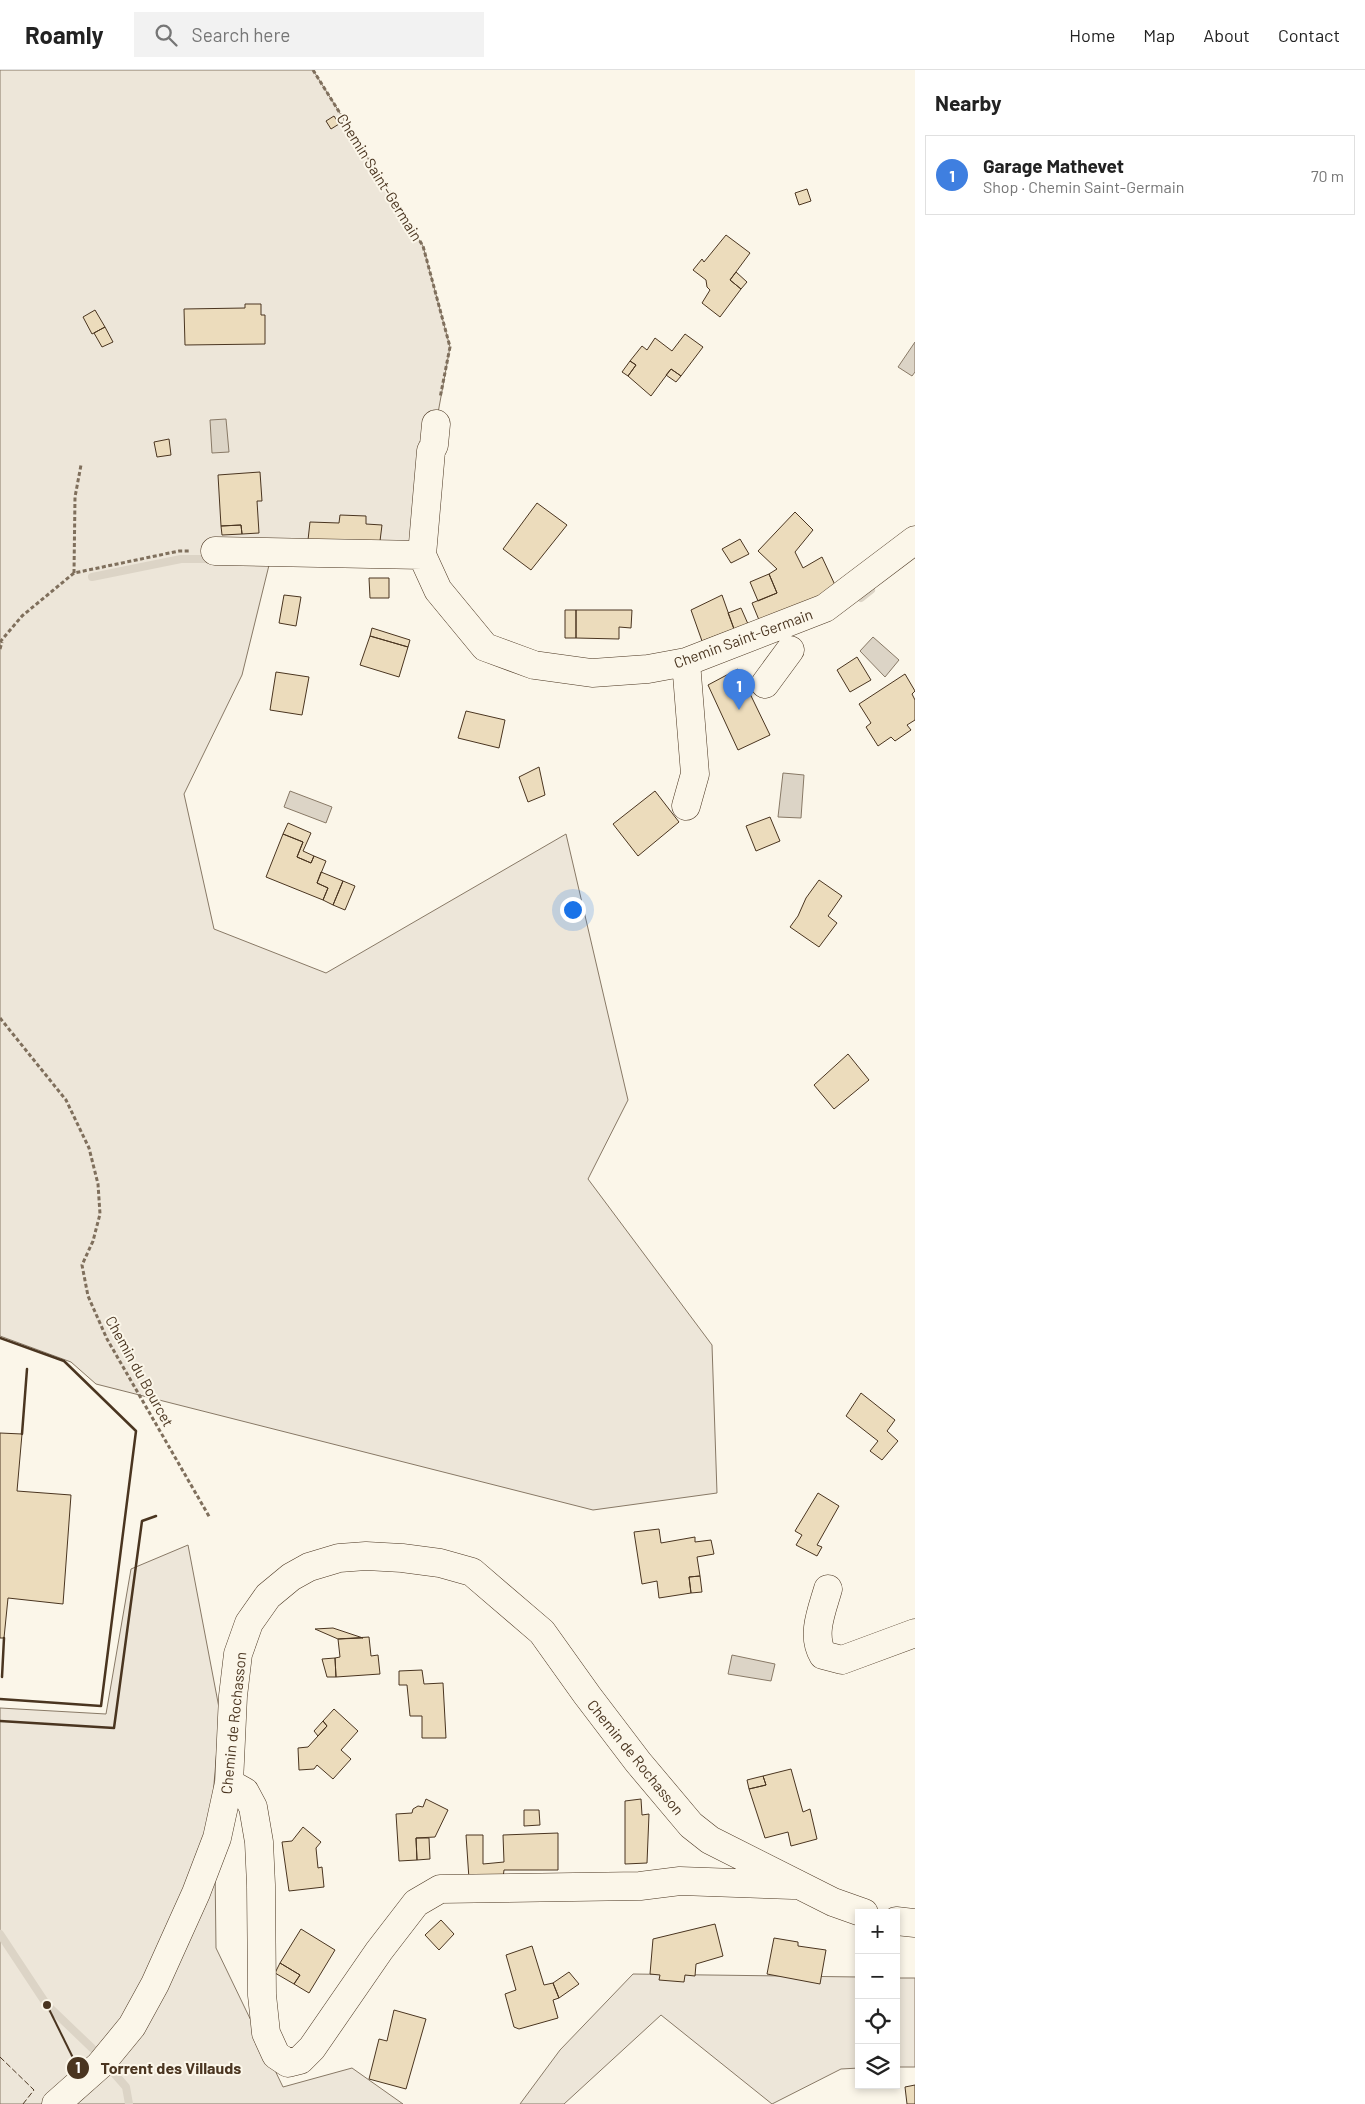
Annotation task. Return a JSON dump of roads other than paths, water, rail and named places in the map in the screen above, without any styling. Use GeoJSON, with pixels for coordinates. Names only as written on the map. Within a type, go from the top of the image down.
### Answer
{"type":"FeatureCollection","features":[{"type":"Feature","properties":{"kind":"street","name":"Chemin Saint-Germain"},"geometry":{"type":"LineString","coordinates":[[436,424],[434,445],[431,451],[422,555],[438,590],[485,647],[534,665],[592,673],[648,669],[686,662],[824,608],[915,540]]}},
{"type":"Feature","properties":{"kind":"street"},"geometry":{"type":"LineString","coordinates":[[215,552],[422,555]]}},
{"type":"Feature","properties":{"kind":"street"},"geometry":{"type":"LineString","coordinates":[[765,684],[790,650]]}},
{"type":"Feature","properties":{"kind":"street"},"geometry":{"type":"LineString","coordinates":[[686,662],[695,774],[686,806]]}},
{"type":"Feature","properties":{"kind":"street","name":"Chemin de Rochasson"},"geometry":{"type":"LineString","coordinates":[[56,2104],[100,2065],[132,2026],[150,1993],[196,1893],[217,1838],[229,1783],[233,1696],[238,1654],[249,1624],[268,1596],[291,1577],[309,1567],[340,1558],[393,1558],[440,1563],[472,1572],[542,1632],[638,1762],[691,1825],[710,1840],[805,1886],[833,1902],[855,1910]]}},
{"type":"Feature","properties":{"kind":"street"},"geometry":{"type":"LineString","coordinates":[[828,1589],[817,1634],[818,1647],[823,1655],[842,1660],[915,1633]]}},
{"type":"Feature","properties":{"kind":"street"},"geometry":{"type":"LineString","coordinates":[[229,1783],[245,1792],[252,1807],[259,1842],[262,1995],[266,2033],[276,2054],[288,2063],[300,2060],[312,2048],[416,1903],[440,1890],[640,1886],[680,1881],[805,1886]]}},
{"type":"Feature","properties":{"kind":"street"},"geometry":{"type":"LineString","coordinates":[[900,1921],[915,1923]]}},
{"type":"Feature","properties":{"kind":"waterway"},"geometry":{"type":"LineString","coordinates":[[92,577],[181,559],[213,559]]}},
{"type":"Feature","properties":{"kind":"waterway"},"geometry":{"type":"LineString","coordinates":[[861,598],[871,590]]}},
{"type":"Feature","properties":{"kind":"waterway"},"geometry":{"type":"LineString","coordinates":[[0,1934],[47,2005],[92,2048]]}},
{"type":"Feature","properties":{"kind":"waterway"},"geometry":{"type":"LineString","coordinates":[[112,2071],[126,2087],[129,2104]]}},
{"type":"Feature","properties":{"kind":"place","name":"Garage Mathevet"},"geometry":{"type":"Point","coordinates":[739,710]}},
{"type":"Feature","properties":{"kind":"place","name":"Torrent des Villauds"},"geometry":{"type":"Point","coordinates":[47,2005]}}]}
